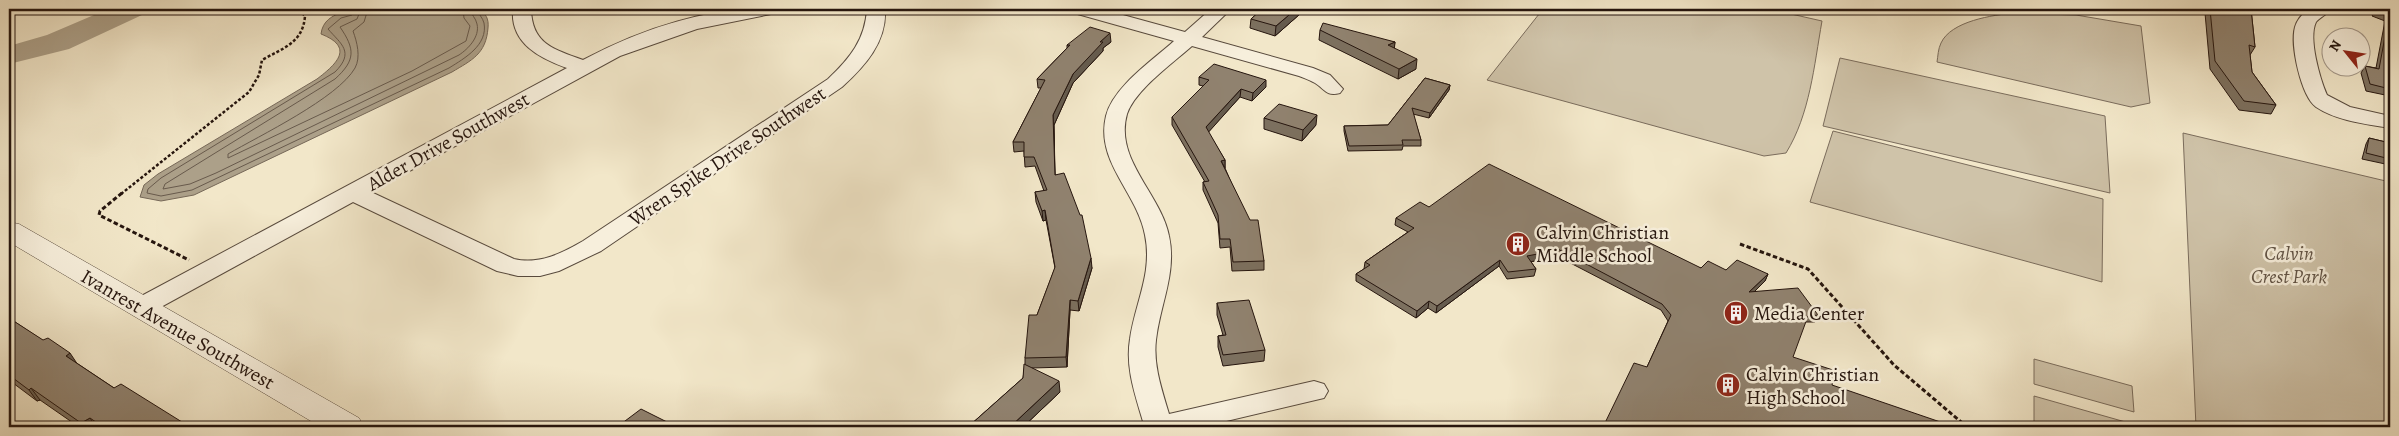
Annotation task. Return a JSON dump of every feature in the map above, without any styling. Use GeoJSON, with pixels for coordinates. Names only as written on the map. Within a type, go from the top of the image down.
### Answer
{"type":"FeatureCollection","features":[{"type":"Feature","properties":{"kind":"street"},"geometry":{"type":"LineString","coordinates":[[522,9],[523,31],[532,42],[549,54],[582,68]]}},
{"type":"Feature","properties":{"kind":"street","name":"Alder Drive Southwest"},"geometry":{"type":"LineString","coordinates":[[141,307],[613,52],[664,32],[718,17],[769,9]]}},
{"type":"Feature","properties":{"kind":"street","name":"Wren Spike Drive Southwest"},"geometry":{"type":"LineString","coordinates":[[352,193],[506,265],[521,269],[540,269],[568,260],[592,246],[835,82],[855,64],[868,46],[876,26],[876,9]]}},
{"type":"Feature","properties":{"kind":"street"},"geometry":{"type":"LineString","coordinates":[[1081,9],[1306,72],[1323,79],[1334,89]]}},
{"type":"Feature","properties":{"kind":"street"},"geometry":{"type":"LineString","coordinates":[[1222,9],[1187,38],[1129,92],[1119,108],[1114,128],[1120,161],[1147,206],[1156,233],[1159,272],[1142,349],[1146,379],[1158,427],[1314,391]]}},
{"type":"Feature","properties":{"kind":"street"},"geometry":{"type":"LineString","coordinates":[[2321,9],[2311,15],[2306,21],[2303,36],[2316,95],[2329,106],[2344,112],[2390,122]]}},
{"type":"Feature","properties":{"kind":"street","name":"Ivanrest Avenue Southwest"},"geometry":{"type":"LineString","coordinates":[[9,230],[347,427]]}},
{"type":"Feature","properties":{"kind":"path"},"geometry":{"type":"LineString","coordinates":[[205,9],[300,11],[305,16],[304,29],[294,41],[262,60],[259,75],[249,92],[174,153],[102,207],[99,214],[128,232],[209,270]]}},
{"type":"Feature","properties":{"kind":"path"},"geometry":{"type":"LineString","coordinates":[[1740,244],[1808,269],[1894,365],[1967,427]]}},
{"type":"Feature","properties":{"kind":"green space"},"geometry":{"type":"Polygon","coordinates":[[[1543,9],[1769,9],[1822,21],[1806,106],[1801,122],[1786,153],[1764,156],[1487,80],[1543,9]]]}},
{"type":"Feature","properties":{"kind":"green space"},"geometry":{"type":"Polygon","coordinates":[[[2014,13],[2076,15],[2141,26],[2150,103],[2131,107],[1937,62],[1941,43],[1946,35],[1954,29],[1963,24],[1995,15],[2014,13]]]}},
{"type":"Feature","properties":{"kind":"green space"},"geometry":{"type":"Polygon","coordinates":[[[1840,58],[2105,116],[2110,193],[1823,126],[1840,58]]]}},
{"type":"Feature","properties":{"kind":"green space"},"geometry":{"type":"Polygon","coordinates":[[[1833,131],[2103,199],[2102,282],[1810,202],[1833,131]]]}},
{"type":"Feature","properties":{"kind":"green space","name":"Calvin Crest Park"},"geometry":{"type":"Polygon","coordinates":[[[2183,133],[2390,182],[2390,427],[2196,427],[2183,133]]]}},
{"type":"Feature","properties":{"kind":"green space"},"geometry":{"type":"Polygon","coordinates":[[[2034,359],[2132,386],[2134,412],[2034,384],[2034,359]]]}},
{"type":"Feature","properties":{"kind":"green space"},"geometry":{"type":"Polygon","coordinates":[[[2034,396],[2136,425],[2136,427],[2049,427],[2034,423],[2034,396]]]}},
{"type":"Feature","properties":{"kind":"water"},"geometry":{"type":"Polygon","coordinates":[[[478,9],[485,14],[487,19],[487,37],[481,50],[472,60],[452,72],[194,195],[161,201],[140,197],[144,185],[158,174],[317,79],[331,67],[336,61],[340,50],[337,44],[321,34],[329,19],[353,10],[478,9]]]}},
{"type":"Feature","properties":{"kind":"building"},"geometry":{"type":"Polygon","coordinates":[[[1262,9],[1296,9],[1276,26],[1251,19],[1262,9]]]}},
{"type":"Feature","properties":{"kind":"building"},"geometry":{"type":"Polygon","coordinates":[[[2210,9],[2251,9],[2255,47],[2249,45],[2252,72],[2276,105],[2244,101],[2215,61],[2210,9]]]}},
{"type":"Feature","properties":{"kind":"building"},"geometry":{"type":"Polygon","coordinates":[[[2390,9],[2390,89],[2370,84],[2368,78],[2372,78],[2372,68],[2379,69],[2389,15],[2376,10],[2390,9]]]}},
{"type":"Feature","properties":{"kind":"building"},"geometry":{"type":"Polygon","coordinates":[[[1323,23],[1395,42],[1388,45],[1417,59],[1399,69],[1320,30],[1323,23]]]}},
{"type":"Feature","properties":{"kind":"building"},"geometry":{"type":"Polygon","coordinates":[[[1090,27],[1110,33],[1073,74],[1053,115],[1055,175],[1064,173],[1080,215],[1082,215],[1091,258],[1078,301],[1070,300],[1066,357],[1025,358],[1029,315],[1037,315],[1055,267],[1045,210],[1042,211],[1035,192],[1047,190],[1034,157],[1024,157],[1024,142],[1013,142],[1045,80],[1037,79],[1070,45],[1067,45],[1090,27]]]}},
{"type":"Feature","properties":{"kind":"building"},"geometry":{"type":"Polygon","coordinates":[[[1214,64],[1266,80],[1253,93],[1241,89],[1206,127],[1225,160],[1221,161],[1250,220],[1258,220],[1264,261],[1233,262],[1230,239],[1220,239],[1218,215],[1203,182],[1209,181],[1172,117],[1209,80],[1199,77],[1214,64]]]}},
{"type":"Feature","properties":{"kind":"building"},"geometry":{"type":"Polygon","coordinates":[[[1425,78],[1450,85],[1430,113],[1412,108],[1421,140],[1402,140],[1403,145],[1349,146],[1344,126],[1388,125],[1425,78]]]}},
{"type":"Feature","properties":{"kind":"building"},"geometry":{"type":"Polygon","coordinates":[[[1279,104],[1317,115],[1303,130],[1264,118],[1279,104]]]}},
{"type":"Feature","properties":{"kind":"building"},"geometry":{"type":"Polygon","coordinates":[[[2369,138],[2390,143],[2390,159],[2366,153],[2369,138]]]}},
{"type":"Feature","properties":{"kind":"building"},"geometry":{"type":"Polygon","coordinates":[[[1489,164],[1701,268],[1708,261],[1726,270],[1737,260],[1768,274],[1749,292],[1798,288],[1818,315],[1808,316],[1793,357],[1836,371],[1832,385],[1955,427],[1603,427],[1634,363],[1647,367],[1671,315],[1662,304],[1554,247],[1548,252],[1527,256],[1536,269],[1508,272],[1500,260],[1437,306],[1429,301],[1417,311],[1356,274],[1370,265],[1365,262],[1414,228],[1396,218],[1420,202],[1429,207],[1489,164]]]}},
{"type":"Feature","properties":{"kind":"building"},"geometry":{"type":"Polygon","coordinates":[[[1249,300],[1265,350],[1223,355],[1218,336],[1226,335],[1217,303],[1249,300]]]}},
{"type":"Feature","properties":{"kind":"building"},"geometry":{"type":"Polygon","coordinates":[[[9,318],[43,340],[48,338],[70,353],[66,356],[114,388],[121,384],[190,427],[103,427],[90,418],[81,423],[9,375],[9,318]]]}},
{"type":"Feature","properties":{"kind":"building"},"geometry":{"type":"Polygon","coordinates":[[[1024,364],[1059,381],[1010,427],[1004,425],[1001,427],[954,427],[960,422],[969,426],[1023,378],[1024,364]]]}},
{"type":"Feature","properties":{"kind":"building"},"geometry":{"type":"Polygon","coordinates":[[[641,409],[667,422],[660,427],[617,427],[641,409]]]}},
{"type":"Feature","properties":{"kind":"waterway"},"geometry":{"type":"LineString","coordinates":[[9,55],[58,42],[132,9]]}},
{"type":"Feature","properties":{"kind":"place","name":"Calvin Christian Middle School"},"geometry":{"type":"Point","coordinates":[1518,244]}},
{"type":"Feature","properties":{"kind":"place","name":"Media Center"},"geometry":{"type":"Point","coordinates":[1736,313]}},
{"type":"Feature","properties":{"kind":"place","name":"Calvin Christian High School"},"geometry":{"type":"Point","coordinates":[1728,385]}}]}
